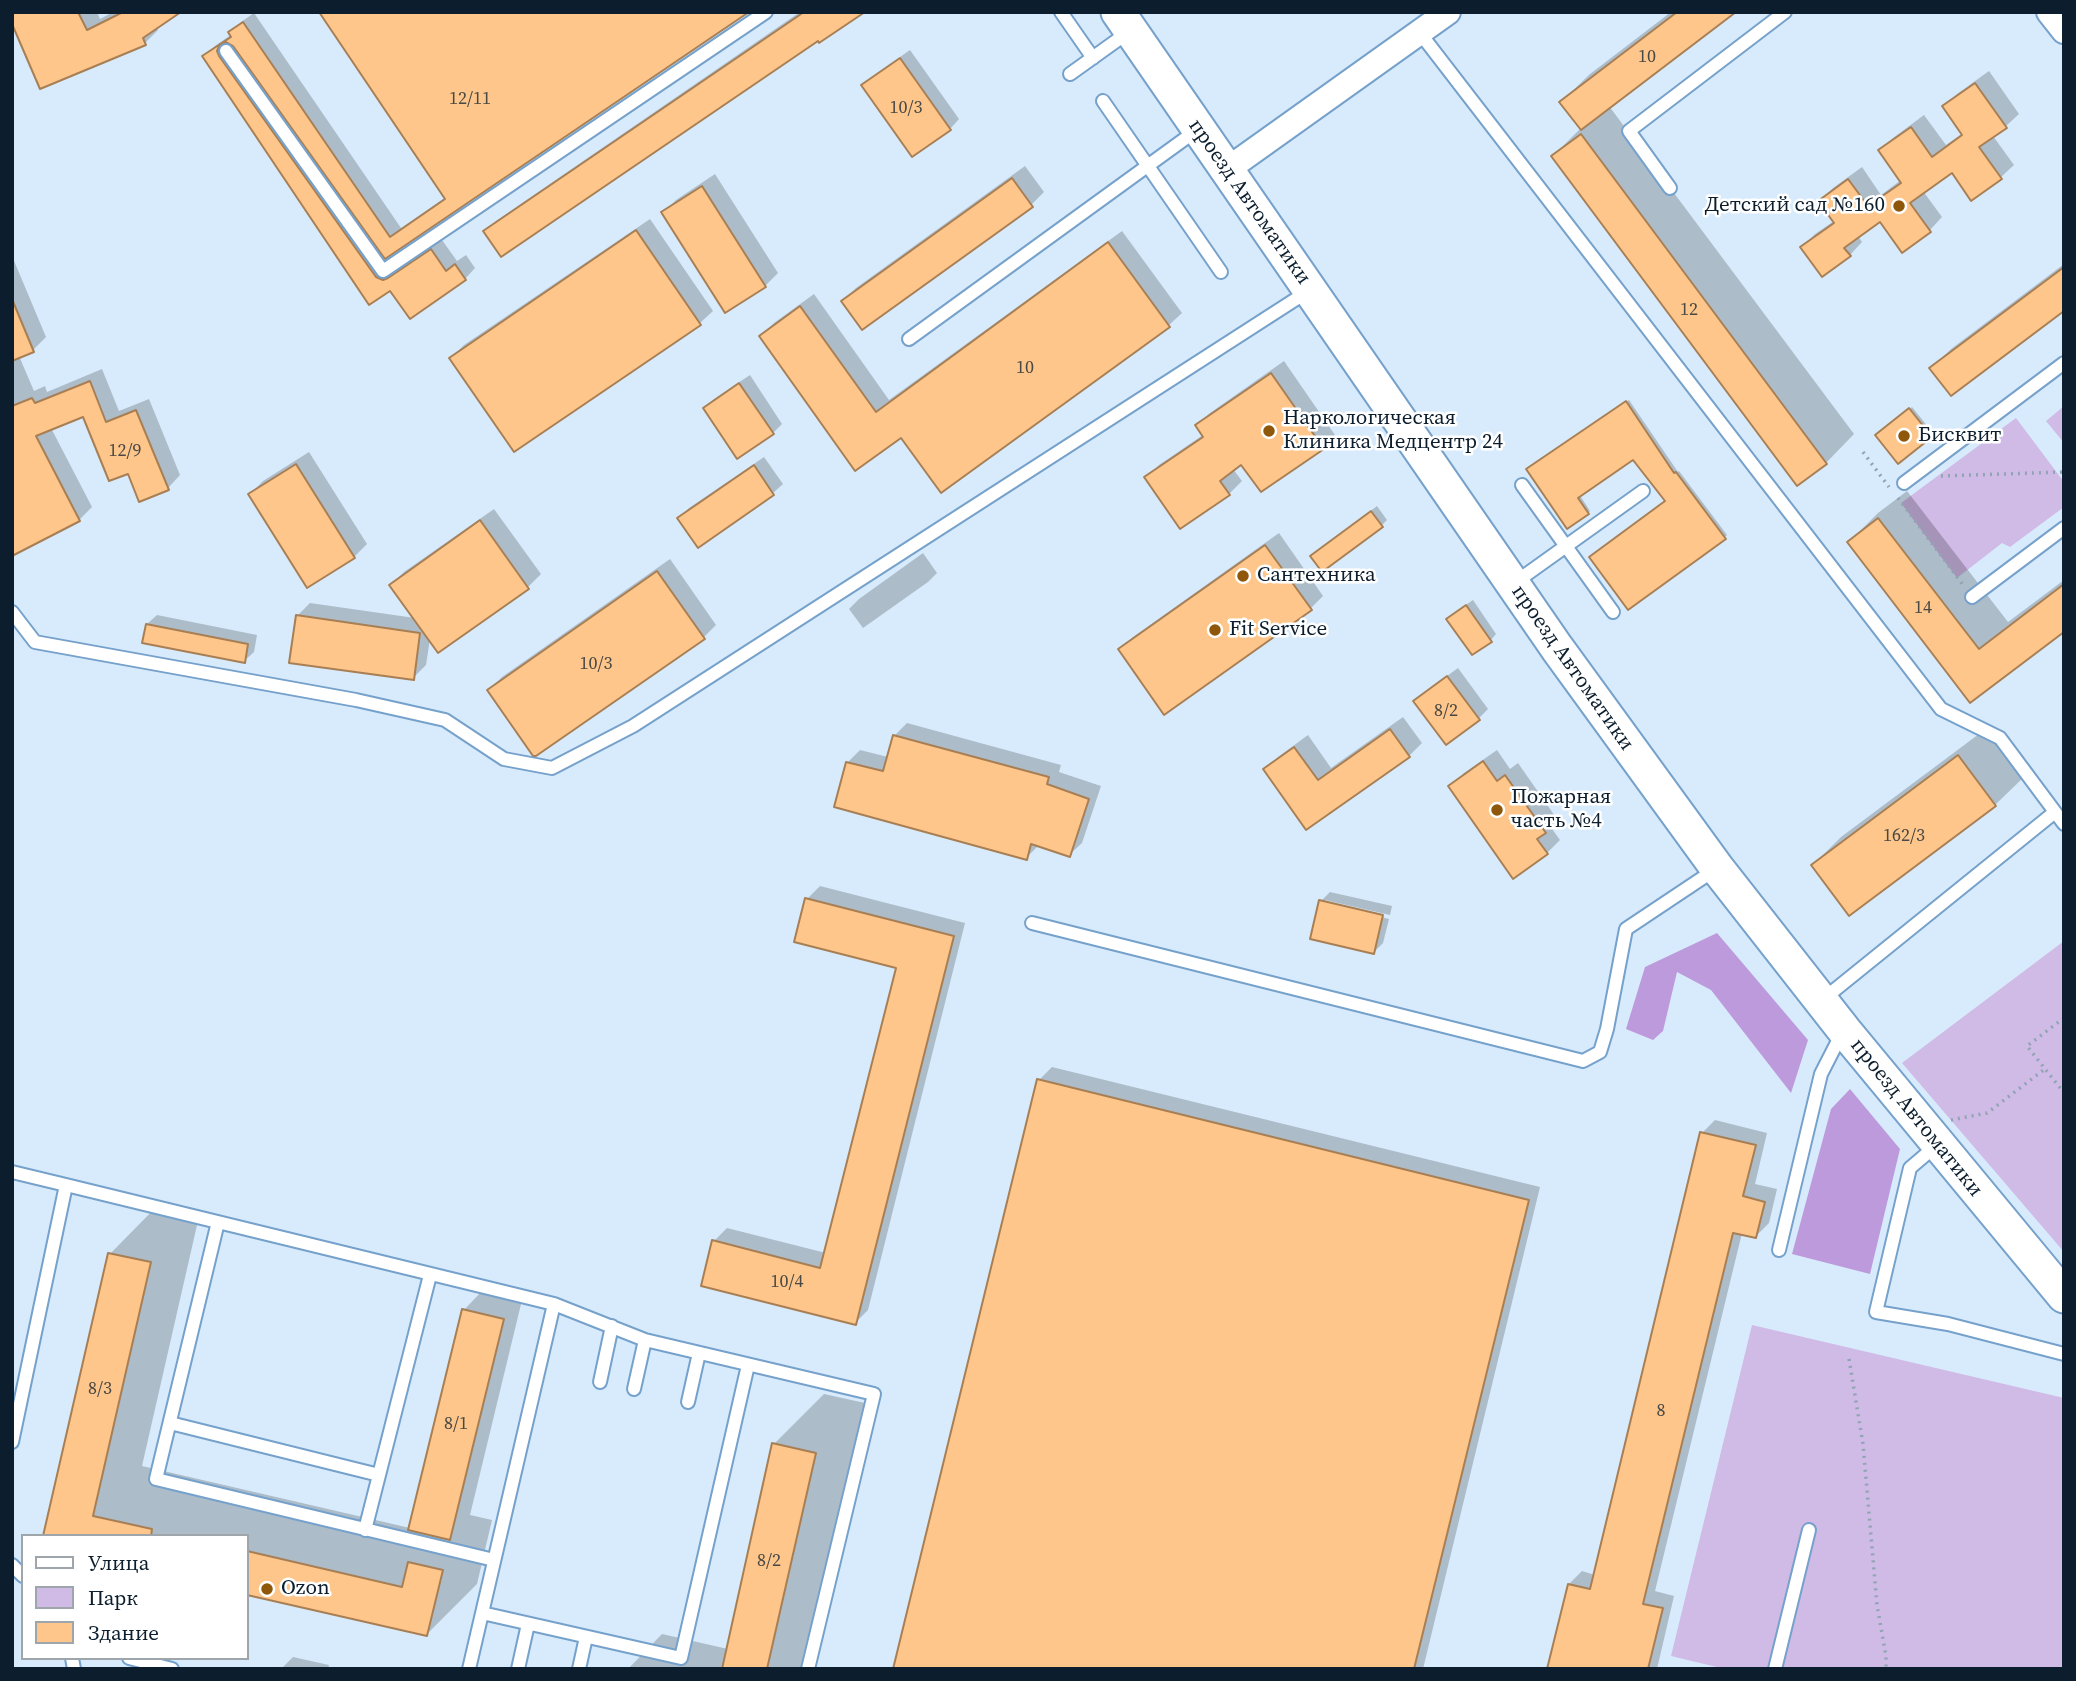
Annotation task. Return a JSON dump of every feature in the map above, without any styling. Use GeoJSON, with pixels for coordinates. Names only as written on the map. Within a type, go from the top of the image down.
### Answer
{"type":"FeatureCollection","features":[{"type":"Feature","properties":{"kind":"main road","name":"проезд Автоматики"},"geometry":{"type":"LineString","coordinates":[[1124,21],[1565,660],[1717,868],[1844,1030],[2064,1296]]}},
{"type":"Feature","properties":{"kind":"street"},"geometry":{"type":"LineString","coordinates":[[1228,169],[1448,12]]}},
{"type":"Feature","properties":{"kind":"street"},"geometry":{"type":"LineString","coordinates":[[2049,12],[2064,31]]}},
{"type":"Feature","properties":{"kind":"lane"},"geometry":{"type":"LineString","coordinates":[[226,51],[383,271],[766,12]]}},
{"type":"Feature","properties":{"kind":"lane"},"geometry":{"type":"LineString","coordinates":[[1060,12],[1093,58]]}},
{"type":"Feature","properties":{"kind":"lane"},"geometry":{"type":"LineString","coordinates":[[1670,188],[1629,131],[1785,12]]}},
{"type":"Feature","properties":{"kind":"lane"},"geometry":{"type":"LineString","coordinates":[[1070,74],[1093,58],[1124,21]]}},
{"type":"Feature","properties":{"kind":"lane"},"geometry":{"type":"LineString","coordinates":[[1420,33],[1941,709],[2000,738],[2064,824]]}},
{"type":"Feature","properties":{"kind":"lane"},"geometry":{"type":"LineString","coordinates":[[1103,101],[1221,272]]}},
{"type":"Feature","properties":{"kind":"lane"},"geometry":{"type":"LineString","coordinates":[[909,339],[1199,129]]}},
{"type":"Feature","properties":{"kind":"lane"},"geometry":{"type":"LineString","coordinates":[[12,612],[35,642],[356,700],[445,720],[504,759],[552,768],[633,726],[1310,289]]}},
{"type":"Feature","properties":{"kind":"lane"},"geometry":{"type":"LineString","coordinates":[[1904,483],[2064,363]]}},
{"type":"Feature","properties":{"kind":"lane"},"geometry":{"type":"LineString","coordinates":[[1522,485],[1613,612]]}},
{"type":"Feature","properties":{"kind":"lane"},"geometry":{"type":"LineString","coordinates":[[1513,584],[1643,491]]}},
{"type":"Feature","properties":{"kind":"lane"},"geometry":{"type":"LineString","coordinates":[[1972,597],[2064,528]]}},
{"type":"Feature","properties":{"kind":"lane"},"geometry":{"type":"LineString","coordinates":[[1821,1001],[2055,812]]}},
{"type":"Feature","properties":{"kind":"lane"},"geometry":{"type":"LineString","coordinates":[[1032,923],[1583,1061],[1600,1052],[1626,929],[1717,868]]}},
{"type":"Feature","properties":{"kind":"lane"},"geometry":{"type":"LineString","coordinates":[[1779,1250],[1821,1073],[1844,1030]]}},
{"type":"Feature","properties":{"kind":"lane"},"geometry":{"type":"LineString","coordinates":[[1930,1135],[1910,1168],[1876,1312],[1948,1324],[2064,1354]]}},
{"type":"Feature","properties":{"kind":"lane"},"geometry":{"type":"LineString","coordinates":[[12,1172],[554,1304],[645,1340],[874,1394],[808,1669]]}},
{"type":"Feature","properties":{"kind":"lane"},"geometry":{"type":"LineString","coordinates":[[12,1442],[66,1185]]}},
{"type":"Feature","properties":{"kind":"lane"},"geometry":{"type":"LineString","coordinates":[[218,1222],[156,1479],[494,1560]]}},
{"type":"Feature","properties":{"kind":"lane"},"geometry":{"type":"LineString","coordinates":[[365,1530],[430,1275]]}},
{"type":"Feature","properties":{"kind":"lane"},"geometry":{"type":"LineString","coordinates":[[469,1669],[554,1304]]}},
{"type":"Feature","properties":{"kind":"lane"},"geometry":{"type":"LineString","coordinates":[[600,1382],[612,1326]]}},
{"type":"Feature","properties":{"kind":"lane"},"geometry":{"type":"LineString","coordinates":[[634,1388],[645,1340]]}},
{"type":"Feature","properties":{"kind":"lane"},"geometry":{"type":"LineString","coordinates":[[688,1402],[699,1353]]}},
{"type":"Feature","properties":{"kind":"lane"},"geometry":{"type":"LineString","coordinates":[[482,1613],[681,1658],[748,1365]]}},
{"type":"Feature","properties":{"kind":"lane"},"geometry":{"type":"LineString","coordinates":[[170,1423],[379,1475]]}},
{"type":"Feature","properties":{"kind":"lane"},"geometry":{"type":"LineString","coordinates":[[1775,1669],[1809,1530]]}},
{"type":"Feature","properties":{"kind":"lane"},"geometry":{"type":"LineString","coordinates":[[518,1669],[528,1624]]}},
{"type":"Feature","properties":{"kind":"lane"},"geometry":{"type":"LineString","coordinates":[[579,1669],[586,1637]]}},
{"type":"Feature","properties":{"kind":"lane"},"geometry":{"type":"LineString","coordinates":[[136,1660],[172,1669]]}},
{"type":"Feature","properties":{"kind":"path"},"geometry":{"type":"LineString","coordinates":[[1863,452],[1972,597]]}},
{"type":"Feature","properties":{"kind":"path"},"geometry":{"type":"LineString","coordinates":[[1887,484],[1930,477],[2064,472]]}},
{"type":"Feature","properties":{"kind":"path"},"geometry":{"type":"LineString","coordinates":[[2064,1018],[2027,1045],[2061,1088],[2064,1086]]}},
{"type":"Feature","properties":{"kind":"path"},"geometry":{"type":"LineString","coordinates":[[1930,1135],[1987,1113],[2045,1069]]}},
{"type":"Feature","properties":{"kind":"path"},"geometry":{"type":"LineString","coordinates":[[1849,1359],[1863,1444],[1877,1605],[1886,1669]]}},
{"type":"Feature","properties":{"kind":"green space"},"geometry":{"type":"Polygon","coordinates":[[[2064,406],[2064,443],[2046,421],[2064,406]]]}},
{"type":"Feature","properties":{"kind":"green space"},"geometry":{"type":"Polygon","coordinates":[[[2016,418],[2064,482],[2064,507],[2010,547],[2002,543],[1957,578],[1901,503],[2016,418]]]}},
{"type":"Feature","properties":{"kind":"green space"},"geometry":{"type":"Polygon","coordinates":[[[2064,941],[2064,1252],[1902,1063],[2064,941]]]}},
{"type":"Feature","properties":{"kind":"green space"},"geometry":{"type":"Polygon","coordinates":[[[1752,1325],[2064,1398],[2064,1669],[1725,1669],[1671,1656],[1752,1325]]]}},
{"type":"Feature","properties":{"kind":"shaded area"},"geometry":{"type":"Polygon","coordinates":[[[1717,933],[1808,1040],[1791,1093],[1711,990],[1677,972],[1663,1031],[1653,1040],[1626,1029],[1645,967],[1717,933]]]}},
{"type":"Feature","properties":{"kind":"shaded area"},"geometry":{"type":"Polygon","coordinates":[[[1850,1089],[1900,1149],[1870,1274],[1792,1254],[1831,1109],[1850,1089]]]}},
{"type":"Feature","properties":{"kind":"building"},"geometry":{"type":"Polygon","coordinates":[[[12,12],[78,12],[87,30],[123,12],[181,12],[143,38],[146,45],[40,89],[12,24],[12,12]]]}},
{"type":"Feature","properties":{"kind":"building"},"geometry":{"type":"Polygon","coordinates":[[[319,12],[749,12],[385,259],[233,46],[226,42],[221,44],[231,37],[228,32],[243,22],[390,237],[445,199],[319,12]]]}},
{"type":"Feature","properties":{"kind":"building"},"geometry":{"type":"Polygon","coordinates":[[[804,12],[865,12],[819,43],[818,41],[501,257],[483,231],[804,12]]]}},
{"type":"Feature","properties":{"kind":"building"},"geometry":{"type":"Polygon","coordinates":[[[1677,12],[1736,12],[1581,130],[1559,102],[1677,12]]]}},
{"type":"Feature","properties":{"kind":"building"},"geometry":{"type":"Polygon","coordinates":[[[220,44],[217,51],[219,56],[376,277],[383,280],[388,278],[431,249],[446,271],[455,264],[466,280],[410,319],[390,291],[369,305],[202,56],[220,44]]]}},
{"type":"Feature","properties":{"kind":"building"},"geometry":{"type":"Polygon","coordinates":[[[900,58],[951,130],[912,157],[861,85],[900,58]]]}},
{"type":"Feature","properties":{"kind":"building"},"geometry":{"type":"Polygon","coordinates":[[[1975,83],[2007,128],[1979,147],[2002,179],[1971,201],[1952,173],[1910,203],[1931,232],[1902,253],[1880,222],[1844,248],[1851,256],[1822,277],[1800,247],[1834,223],[1818,201],[1848,179],[1868,206],[1901,183],[1878,150],[1911,127],[1932,157],[1962,135],[1942,106],[1975,83]]]}},
{"type":"Feature","properties":{"kind":"building"},"geometry":{"type":"Polygon","coordinates":[[[1581,134],[1827,464],[1797,486],[1551,156],[1581,134]]]}},
{"type":"Feature","properties":{"kind":"building"},"geometry":{"type":"Polygon","coordinates":[[[1012,178],[1033,207],[862,330],[841,301],[1012,178]]]}},
{"type":"Feature","properties":{"kind":"building"},"geometry":{"type":"Polygon","coordinates":[[[702,186],[766,287],[725,313],[661,212],[702,186]]]}},
{"type":"Feature","properties":{"kind":"building"},"geometry":{"type":"Polygon","coordinates":[[[636,230],[701,325],[514,452],[449,358],[636,230]]]}},
{"type":"Feature","properties":{"kind":"building"},"geometry":{"type":"Polygon","coordinates":[[[1108,242],[1170,327],[941,493],[901,438],[855,471],[759,336],[800,306],[876,412],[1108,242]]]}},
{"type":"Feature","properties":{"kind":"building"},"geometry":{"type":"Polygon","coordinates":[[[2064,267],[2064,311],[1951,396],[1929,368],[2064,267]]]}},
{"type":"Feature","properties":{"kind":"building"},"geometry":{"type":"Polygon","coordinates":[[[12,299],[34,352],[12,361],[12,299]]]}},
{"type":"Feature","properties":{"kind":"building"},"geometry":{"type":"Polygon","coordinates":[[[1271,373],[1324,449],[1261,492],[1241,465],[1220,481],[1230,495],[1180,529],[1144,477],[1203,437],[1195,425],[1271,373]]]}},
{"type":"Feature","properties":{"kind":"building"},"geometry":{"type":"Polygon","coordinates":[[[90,381],[106,422],[136,410],[169,490],[139,502],[128,474],[109,481],[83,417],[36,436],[80,521],[12,556],[12,406],[32,398],[35,403],[90,381]]]}},
{"type":"Feature","properties":{"kind":"building"},"geometry":{"type":"Polygon","coordinates":[[[739,383],[774,434],[737,459],[703,408],[739,383]]]}},
{"type":"Feature","properties":{"kind":"building"},"geometry":{"type":"Polygon","coordinates":[[[1626,401],[1674,473],[1676,472],[1726,539],[1628,610],[1589,557],[1665,501],[1633,460],[1578,498],[1589,514],[1567,529],[1526,469],[1626,401]]]}},
{"type":"Feature","properties":{"kind":"building","name":"Бисквит"},"geometry":{"type":"Polygon","coordinates":[[[1909,408],[1932,437],[1898,464],[1875,435],[1909,408]]]}},
{"type":"Feature","properties":{"kind":"building"},"geometry":{"type":"Polygon","coordinates":[[[296,464],[355,558],[307,588],[248,494],[296,464]]]}},
{"type":"Feature","properties":{"kind":"building"},"geometry":{"type":"Polygon","coordinates":[[[754,465],[774,495],[698,548],[677,518],[754,465]]]}},
{"type":"Feature","properties":{"kind":"building"},"geometry":{"type":"Polygon","coordinates":[[[1371,511],[1383,527],[1322,572],[1310,556],[1371,511]]]}},
{"type":"Feature","properties":{"kind":"building"},"geometry":{"type":"Polygon","coordinates":[[[1878,518],[1979,649],[2064,584],[2064,632],[1970,703],[1847,542],[1878,518]]]}},
{"type":"Feature","properties":{"kind":"building"},"geometry":{"type":"Polygon","coordinates":[[[480,520],[529,589],[438,653],[389,585],[480,520]]]}},
{"type":"Feature","properties":{"kind":"building","name":"Fit Service"},"geometry":{"type":"Polygon","coordinates":[[[1265,545],[1312,610],[1164,715],[1118,649],[1265,545]]]}},
{"type":"Feature","properties":{"kind":"building"},"geometry":{"type":"Polygon","coordinates":[[[657,571],[705,639],[533,756],[487,690],[657,571]]]}},
{"type":"Feature","properties":{"kind":"building"},"geometry":{"type":"Polygon","coordinates":[[[1466,605],[1492,642],[1472,655],[1446,619],[1466,605]]]}},
{"type":"Feature","properties":{"kind":"building"},"geometry":{"type":"Polygon","coordinates":[[[296,615],[420,633],[414,680],[289,663],[296,615]]]}},
{"type":"Feature","properties":{"kind":"building"},"geometry":{"type":"Polygon","coordinates":[[[146,624],[248,644],[245,663],[142,643],[146,624]]]}},
{"type":"Feature","properties":{"kind":"building"},"geometry":{"type":"Polygon","coordinates":[[[1447,676],[1480,720],[1446,745],[1413,701],[1447,676]]]}},
{"type":"Feature","properties":{"kind":"building"},"geometry":{"type":"Polygon","coordinates":[[[1390,729],[1410,757],[1306,830],[1263,769],[1294,747],[1318,780],[1390,729]]]}},
{"type":"Feature","properties":{"kind":"building"},"geometry":{"type":"Polygon","coordinates":[[[893,735],[1049,777],[1047,784],[1089,799],[1070,857],[1031,844],[1027,860],[834,807],[846,762],[883,771],[893,735]]]}},
{"type":"Feature","properties":{"kind":"building"},"geometry":{"type":"Polygon","coordinates":[[[1958,755],[1996,806],[1849,916],[1811,865],[1958,755]]]}},
{"type":"Feature","properties":{"kind":"building","name":"Пожарная часть №4"},"geometry":{"type":"Polygon","coordinates":[[[1483,761],[1497,781],[1505,775],[1546,833],[1537,839],[1548,854],[1513,879],[1448,786],[1483,761]]]}},
{"type":"Feature","properties":{"kind":"building"},"geometry":{"type":"Polygon","coordinates":[[[805,898],[954,936],[856,1325],[701,1286],[712,1240],[820,1268],[896,968],[794,942],[805,898]]]}},
{"type":"Feature","properties":{"kind":"building"},"geometry":{"type":"Polygon","coordinates":[[[1319,900],[1383,915],[1374,954],[1310,939],[1319,900]]]}},
{"type":"Feature","properties":{"kind":"building"},"geometry":{"type":"Polygon","coordinates":[[[1037,1079],[1529,1200],[1414,1669],[893,1669],[1037,1079]]]}},
{"type":"Feature","properties":{"kind":"building"},"geometry":{"type":"Polygon","coordinates":[[[1700,1132],[1756,1145],[1743,1196],[1765,1202],[1756,1238],[1733,1233],[1643,1604],[1663,1608],[1648,1669],[1547,1669],[1568,1584],[1590,1589],[1700,1132]]]}},
{"type":"Feature","properties":{"kind":"building"},"geometry":{"type":"Polygon","coordinates":[[[108,1253],[151,1262],[93,1516],[152,1529],[151,1534],[43,1534],[108,1253]]]}},
{"type":"Feature","properties":{"kind":"building"},"geometry":{"type":"Polygon","coordinates":[[[462,1309],[504,1319],[450,1540],[408,1530],[462,1309]]]}},
{"type":"Feature","properties":{"kind":"building"},"geometry":{"type":"Polygon","coordinates":[[[772,1443],[816,1453],[767,1669],[722,1669],[772,1443]]]}},
{"type":"Feature","properties":{"kind":"building"},"geometry":{"type":"Polygon","coordinates":[[[248,1551],[402,1587],[408,1562],[443,1570],[427,1636],[248,1595],[248,1551]]]}},
{"type":"Feature","properties":{"kind":"place","name":"Детский сад №160"},"geometry":{"type":"Point","coordinates":[1899,206]}},
{"type":"Feature","properties":{"kind":"place","name":"Наркологическая Клиника Медцентр 24"},"geometry":{"type":"Point","coordinates":[1269,431]}},
{"type":"Feature","properties":{"kind":"place","name":"Бисквит"},"geometry":{"type":"Point","coordinates":[1904,436]}},
{"type":"Feature","properties":{"kind":"place","name":"Сантехника"},"geometry":{"type":"Point","coordinates":[1243,576]}},
{"type":"Feature","properties":{"kind":"place","name":"Fit Service"},"geometry":{"type":"Point","coordinates":[1215,630]}},
{"type":"Feature","properties":{"kind":"place","name":"Пожарная часть №4"},"geometry":{"type":"Point","coordinates":[1497,810]}},
{"type":"Feature","properties":{"kind":"place","name":"Ozon"},"geometry":{"type":"Point","coordinates":[267,1589]}}]}
